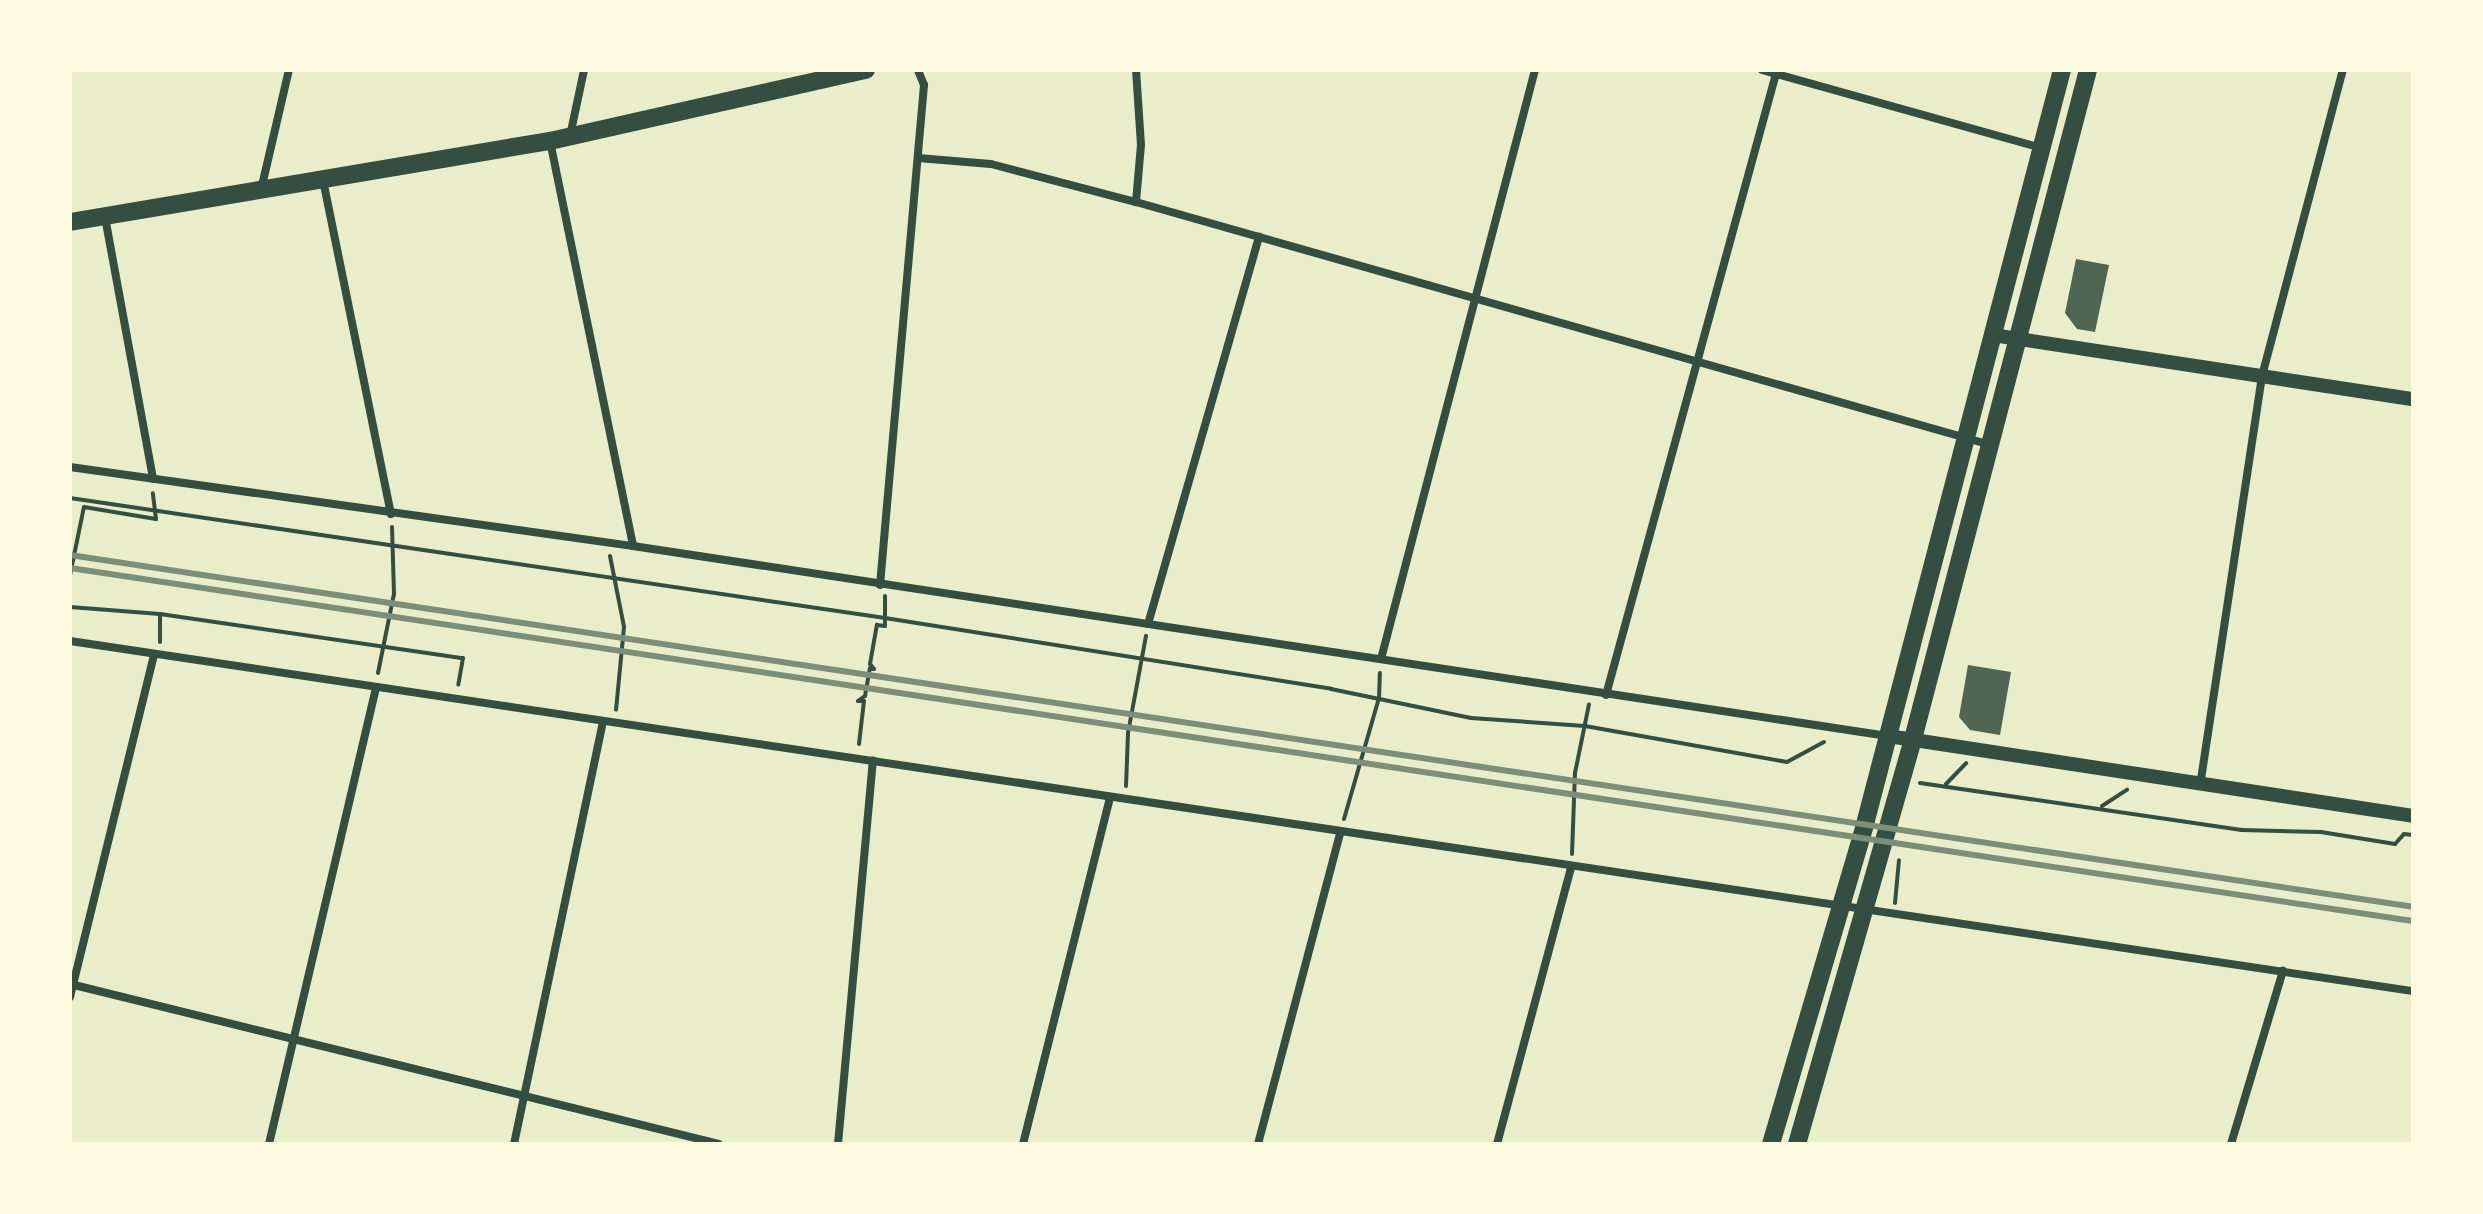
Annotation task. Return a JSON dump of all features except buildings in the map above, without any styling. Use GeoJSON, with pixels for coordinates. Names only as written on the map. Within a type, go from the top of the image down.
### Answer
{"type":"FeatureCollection","features":[{"type":"Feature","properties":{"kind":"main road"},"geometry":{"type":"LineString","coordinates":[[70,222],[550,141],[824,75],[866,70]]}},
{"type":"Feature","properties":{"kind":"main road"},"geometry":{"type":"LineString","coordinates":[[1771,1144],[1843,906],[2062,70]]}},
{"type":"Feature","properties":{"kind":"main road"},"geometry":{"type":"LineString","coordinates":[[1797,1144],[1913,739],[1987,444],[2088,70]]}},
{"type":"Feature","properties":{"kind":"street"},"geometry":{"type":"LineString","coordinates":[[261,190],[289,70]]}},
{"type":"Feature","properties":{"kind":"street"},"geometry":{"type":"LineString","coordinates":[[570,136],[584,70]]}},
{"type":"Feature","properties":{"kind":"street"},"geometry":{"type":"LineString","coordinates":[[880,585],[924,85],[918,70]]}},
{"type":"Feature","properties":{"kind":"street"},"geometry":{"type":"LineString","coordinates":[[1136,70],[1141,145],[1136,202]]}},
{"type":"Feature","properties":{"kind":"street"},"geometry":{"type":"LineString","coordinates":[[1381,659],[1535,70]]}},
{"type":"Feature","properties":{"kind":"street"},"geometry":{"type":"LineString","coordinates":[[1762,70],[2041,148]]}},
{"type":"Feature","properties":{"kind":"street"},"geometry":{"type":"LineString","coordinates":[[2200,786],[2262,376],[2343,70]]}},
{"type":"Feature","properties":{"kind":"street"},"geometry":{"type":"LineString","coordinates":[[1606,695],[1777,72]]}},
{"type":"Feature","properties":{"kind":"street"},"geometry":{"type":"LineString","coordinates":[[550,141],[633,546]]}},
{"type":"Feature","properties":{"kind":"street"},"geometry":{"type":"LineString","coordinates":[[918,158],[991,164],[1136,202],[1987,444]]}},
{"type":"Feature","properties":{"kind":"street"},"geometry":{"type":"LineString","coordinates":[[323,179],[391,514]]}},
{"type":"Feature","properties":{"kind":"street"},"geometry":{"type":"LineString","coordinates":[[105,216],[153,479]]}},
{"type":"Feature","properties":{"kind":"street"},"geometry":{"type":"LineString","coordinates":[[1148,624],[1259,237]]}},
{"type":"Feature","properties":{"kind":"street"},"geometry":{"type":"LineString","coordinates":[[1993,335],[2016,341],[2413,399]]}},
{"type":"Feature","properties":{"kind":"street"},"geometry":{"type":"LineString","coordinates":[[70,467],[607,542],[2413,816]]}},
{"type":"Feature","properties":{"kind":"street"},"geometry":{"type":"LineString","coordinates":[[70,641],[1571,868],[2413,991]]}},
{"type":"Feature","properties":{"kind":"street"},"geometry":{"type":"LineString","coordinates":[[70,997],[154,656]]}},
{"type":"Feature","properties":{"kind":"street"},"geometry":{"type":"LineString","coordinates":[[269,1144],[376,687]]}},
{"type":"Feature","properties":{"kind":"street"},"geometry":{"type":"LineString","coordinates":[[514,1144],[603,722]]}},
{"type":"Feature","properties":{"kind":"street"},"geometry":{"type":"LineString","coordinates":[[838,1144],[873,761]]}},
{"type":"Feature","properties":{"kind":"street"},"geometry":{"type":"LineString","coordinates":[[1023,1144],[1110,798]]}},
{"type":"Feature","properties":{"kind":"street"},"geometry":{"type":"LineString","coordinates":[[1258,1144],[1340,833]]}},
{"type":"Feature","properties":{"kind":"street"},"geometry":{"type":"LineString","coordinates":[[1497,1144],[1571,868]]}},
{"type":"Feature","properties":{"kind":"street"},"geometry":{"type":"LineString","coordinates":[[2231,1144],[2283,971]]}},
{"type":"Feature","properties":{"kind":"street"},"geometry":{"type":"LineString","coordinates":[[72,984],[293,1043],[719,1144]]}},
{"type":"Feature","properties":{"kind":"path"},"geometry":{"type":"LineString","coordinates":[[70,575],[73,534],[81,535],[84,507],[156,519],[153,479]]}},
{"type":"Feature","properties":{"kind":"path"},"geometry":{"type":"LineString","coordinates":[[70,498],[885,618],[1379,698],[1471,718],[1585,726],[1787,762],[1809,747]]}},
{"type":"Feature","properties":{"kind":"path"},"geometry":{"type":"LineString","coordinates":[[376,687],[394,594],[391,514]]}},
{"type":"Feature","properties":{"kind":"path"},"geometry":{"type":"LineString","coordinates":[[607,542],[624,627],[614,724]]}},
{"type":"Feature","properties":{"kind":"path"},"geometry":{"type":"LineString","coordinates":[[858,759],[864,701],[858,701],[865,696],[870,668],[874,669],[870,664],[877,625],[885,626],[880,585]]}},
{"type":"Feature","properties":{"kind":"path"},"geometry":{"type":"LineString","coordinates":[[70,607],[160,614],[463,658],[455,700]]}},
{"type":"Feature","properties":{"kind":"path"},"geometry":{"type":"LineString","coordinates":[[154,656],[160,642],[160,614]]}},
{"type":"Feature","properties":{"kind":"path"},"geometry":{"type":"LineString","coordinates":[[1125,800],[1128,733],[1148,624]]}},
{"type":"Feature","properties":{"kind":"path"},"geometry":{"type":"LineString","coordinates":[[1340,833],[1379,698],[1381,659]]}},
{"type":"Feature","properties":{"kind":"path"},"geometry":{"type":"LineString","coordinates":[[1571,868],[1575,773],[1591,693]]}},
{"type":"Feature","properties":{"kind":"path"},"geometry":{"type":"LineString","coordinates":[[1946,784],[1965,768],[1968,748]]}},
{"type":"Feature","properties":{"kind":"path"},"geometry":{"type":"LineString","coordinates":[[2099,808],[2127,793],[2129,775]]}},
{"type":"Feature","properties":{"kind":"path"},"geometry":{"type":"LineString","coordinates":[[1917,787],[1922,780],[2242,830],[2321,832],[2395,844],[2404,834],[2413,835]]}},
{"type":"Feature","properties":{"kind":"path"},"geometry":{"type":"LineString","coordinates":[[1894,913],[1900,857]]}},
{"type":"Feature","properties":{"kind":"railway"},"geometry":{"type":"LineString","coordinates":[[70,555],[2413,907]]}},
{"type":"Feature","properties":{"kind":"railway"},"geometry":{"type":"LineString","coordinates":[[70,568],[2413,921]]}}]}
